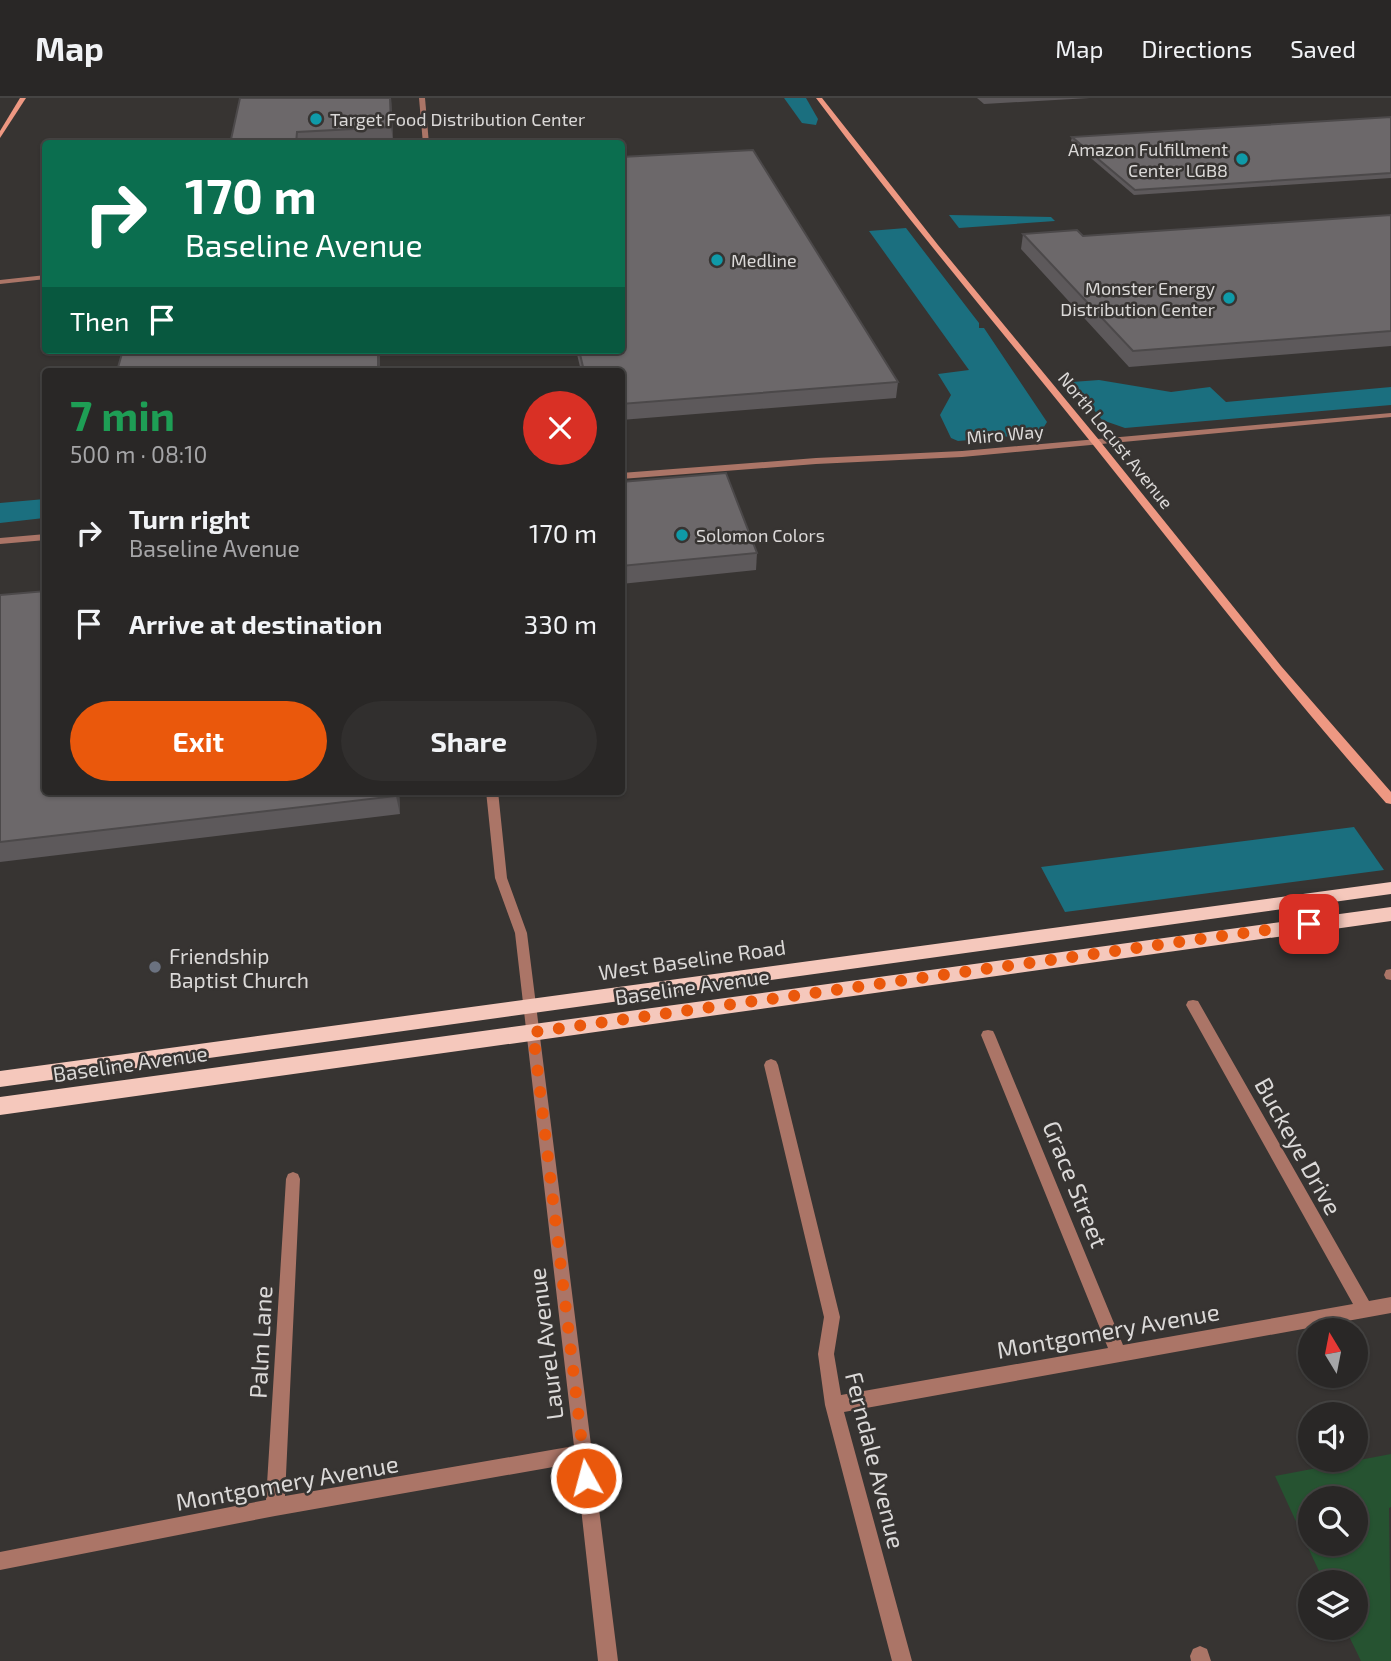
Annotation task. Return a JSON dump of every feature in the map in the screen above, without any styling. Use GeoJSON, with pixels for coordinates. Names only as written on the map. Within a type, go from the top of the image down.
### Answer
{"type":"FeatureCollection","features":[{"type":"Feature","properties":{"kind":"main road","name":"West Baseline Road"},"geometry":{"type":"LineString","coordinates":[[0,1079],[531,1020],[1391,888]]}},
{"type":"Feature","properties":{"kind":"main road","name":"Baseline Avenue"},"geometry":{"type":"LineString","coordinates":[[0,1106],[531,1020],[1391,914]]}},
{"type":"Feature","properties":{"kind":"street"},"geometry":{"type":"LineString","coordinates":[[0,136],[23,98]]}},
{"type":"Feature","properties":{"kind":"street"},"geometry":{"type":"LineString","coordinates":[[422,98],[426,140]]}},
{"type":"Feature","properties":{"kind":"street","name":"North Locust Avenue"},"geometry":{"type":"LineString","coordinates":[[819,98],[935,247],[1096,442],[1310,710],[1391,800]]}},
{"type":"Feature","properties":{"kind":"street"},"geometry":{"type":"LineString","coordinates":[[0,282],[42,277]]}},
{"type":"Feature","properties":{"kind":"street","name":"Miro Way"},"geometry":{"type":"LineString","coordinates":[[625,476],[805,461],[955,455],[1391,415]]}},
{"type":"Feature","properties":{"kind":"street"},"geometry":{"type":"LineString","coordinates":[[0,541],[42,537]]}},
{"type":"Feature","properties":{"kind":"street","name":"Laurel Avenue"},"geometry":{"type":"LineString","coordinates":[[492,795],[501,878],[521,933],[608,1661]]}},
{"type":"Feature","properties":{"kind":"street","name":"Buckeye Drive"},"geometry":{"type":"LineString","coordinates":[[1193,1005],[1365,1310]]}},
{"type":"Feature","properties":{"kind":"street","name":"Grace Street"},"geometry":{"type":"LineString","coordinates":[[989,1035],[1118,1352]]}},
{"type":"Feature","properties":{"kind":"street","name":"Ferndale Avenue"},"geometry":{"type":"LineString","coordinates":[[771,1065],[832,1317],[826,1354],[834,1405],[902,1661]]}},
{"type":"Feature","properties":{"kind":"street","name":"Palm Lane"},"geometry":{"type":"LineString","coordinates":[[275,1507],[293,1179]]}},
{"type":"Feature","properties":{"kind":"street","name":"Montgomery Avenue"},"geometry":{"type":"LineString","coordinates":[[834,1405],[1391,1305]]}},
{"type":"Feature","properties":{"kind":"street","name":"Montgomery Avenue"},"geometry":{"type":"LineString","coordinates":[[0,1561],[275,1507],[583,1454]]}},
{"type":"Feature","properties":{"kind":"green space"},"geometry":{"type":"Polygon","coordinates":[[[1391,1454],[1391,1661],[1361,1661],[1351,1640],[1368,1640],[1368,1570],[1318,1570],[1312,1556],[1368,1556],[1368,1486],[1298,1486],[1298,1526],[1275,1476],[1298,1472],[1368,1472],[1368,1458],[1391,1454]]]}},
{"type":"Feature","properties":{"kind":"water"},"geometry":{"type":"Polygon","coordinates":[[[784,98],[806,98],[818,119],[816,125],[802,123],[784,98]]]}},
{"type":"Feature","properties":{"kind":"water"},"geometry":{"type":"Polygon","coordinates":[[[949,215],[1051,217],[1055,221],[959,228],[949,215]]]}},
{"type":"Feature","properties":{"kind":"water"},"geometry":{"type":"Polygon","coordinates":[[[906,228],[979,323],[979,328],[984,328],[1047,422],[1042,430],[1022,432],[1023,435],[958,441],[951,438],[940,415],[951,395],[938,374],[969,370],[869,231],[906,228]]]}},
{"type":"Feature","properties":{"kind":"water"},"geometry":{"type":"Polygon","coordinates":[[[1099,380],[1171,392],[1210,387],[1226,402],[1391,387],[1391,405],[1125,428],[1102,420],[1072,382],[1099,380]]]}},
{"type":"Feature","properties":{"kind":"water"},"geometry":{"type":"Polygon","coordinates":[[[42,499],[42,518],[0,523],[0,503],[42,499]]]}},
{"type":"Feature","properties":{"kind":"water"},"geometry":{"type":"Polygon","coordinates":[[[1354,827],[1384,870],[1065,912],[1041,867],[1354,827]]]}},
{"type":"Feature","properties":{"kind":"building","name":"Target Food Distribution Center"},"geometry":{"type":"Polygon","coordinates":[[[240,98],[390,98],[391,127],[297,132],[296,140],[231,140],[240,98]]]}},
{"type":"Feature","properties":{"kind":"building","name":"Amazon Fulfillment Center LGB8"},"geometry":{"type":"Polygon","coordinates":[[[1391,117],[1391,173],[1135,190],[1072,137],[1391,117]]]}},
{"type":"Feature","properties":{"kind":"building","name":"Medline"},"geometry":{"type":"Polygon","coordinates":[[[753,150],[898,382],[625,404],[625,368],[583,368],[580,354],[625,354],[625,157],[753,150]]]}},
{"type":"Feature","properties":{"kind":"building","name":"Monster Energy Distribution Center"},"geometry":{"type":"Polygon","coordinates":[[[1391,215],[1391,331],[1133,351],[1023,234],[1077,230],[1083,236],[1391,215]]]}},
{"type":"Feature","properties":{"kind":"building"},"geometry":{"type":"Polygon","coordinates":[[[122,354],[378,354],[378,368],[118,368],[122,354]]]}},
{"type":"Feature","properties":{"kind":"building","name":"Solomon Colors"},"geometry":{"type":"Polygon","coordinates":[[[726,473],[757,553],[625,566],[625,482],[726,473]]]}},
{"type":"Feature","properties":{"kind":"building"},"geometry":{"type":"Polygon","coordinates":[[[42,591],[42,795],[396,796],[0,842],[0,595],[42,591]]]}},
{"type":"Feature","properties":{"kind":"place","name":"Target Food Distribution Center"},"geometry":{"type":"Point","coordinates":[316,119]}},
{"type":"Feature","properties":{"kind":"place","name":"Amazon Fulfillment Center LGB8"},"geometry":{"type":"Point","coordinates":[1242,159]}},
{"type":"Feature","properties":{"kind":"place","name":"Medline"},"geometry":{"type":"Point","coordinates":[717,260]}},
{"type":"Feature","properties":{"kind":"place","name":"Monster Energy Distribution Center"},"geometry":{"type":"Point","coordinates":[1229,298]}},
{"type":"Feature","properties":{"kind":"place","name":"Solomon Colors"},"geometry":{"type":"Point","coordinates":[682,535]}},
{"type":"Feature","properties":{"kind":"place","name":"Friendship Baptist Church"},"geometry":{"type":"Point","coordinates":[155,967]}},
{"type":"Feature","properties":{"kind":"route"},"geometry":{"type":"LineString","coordinates":[[586,1478],[533,1032],[1309,924]]}}]}
